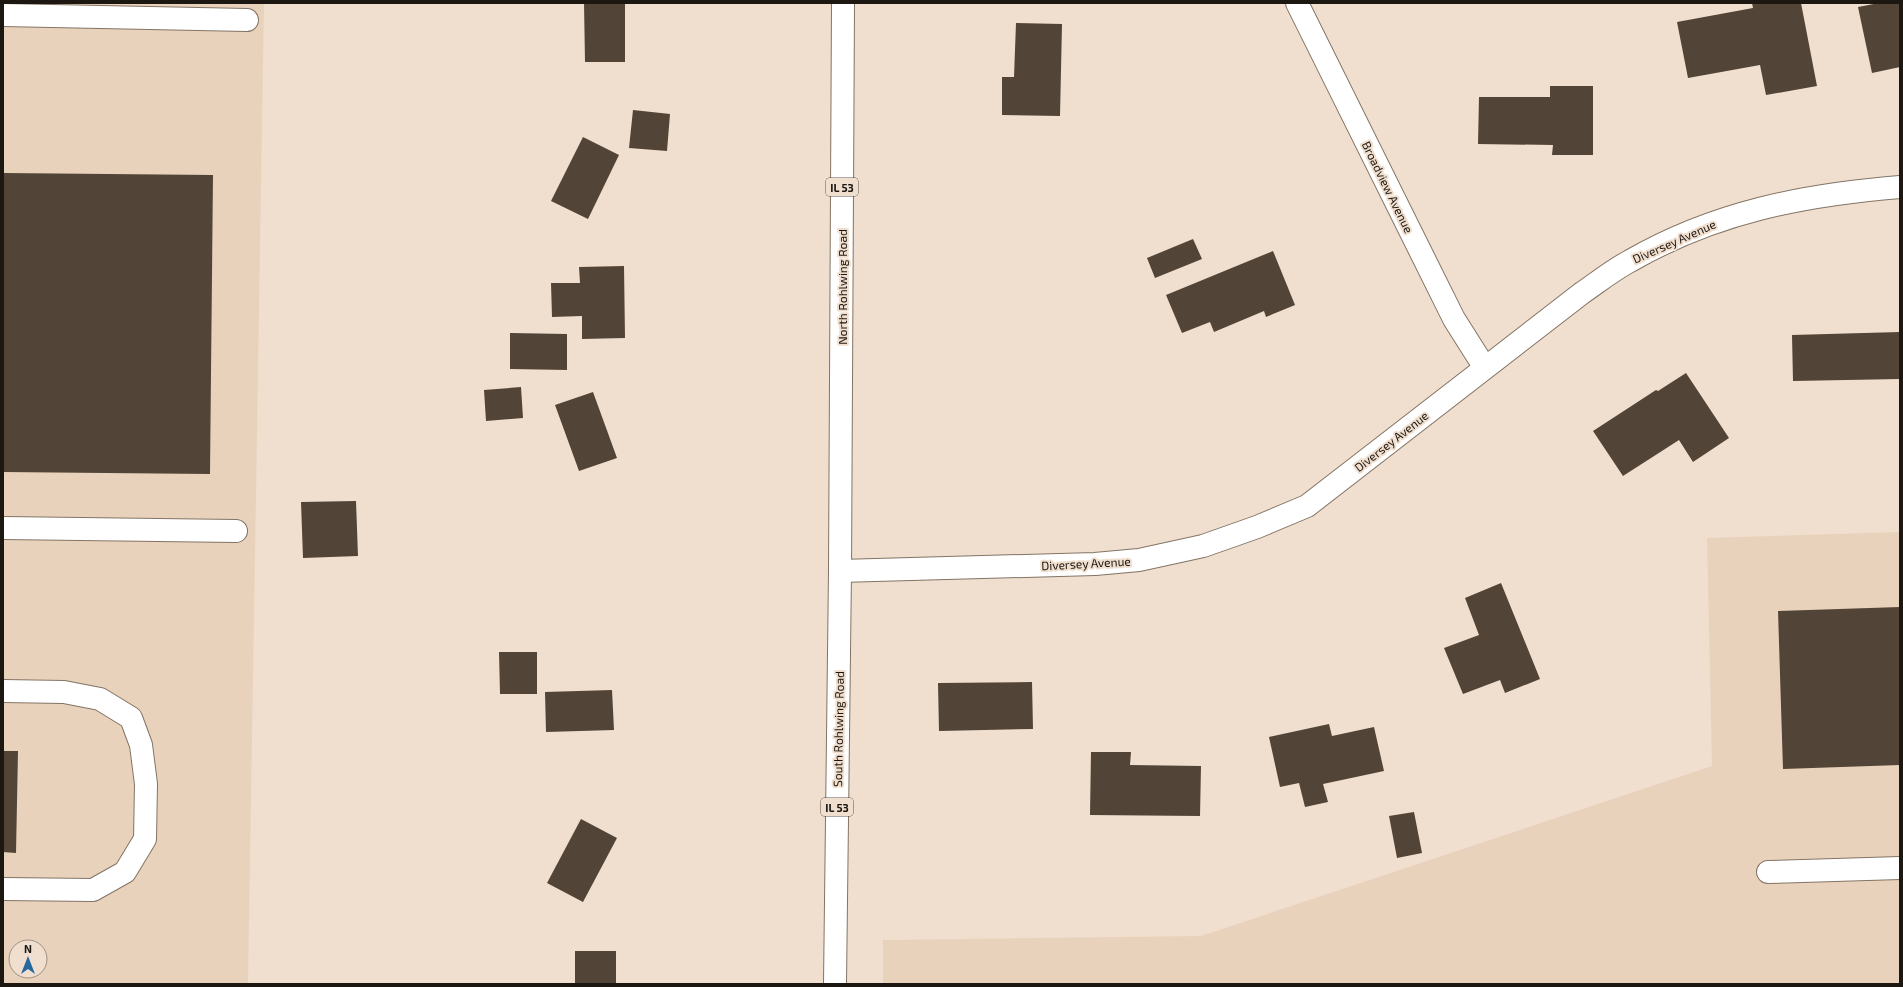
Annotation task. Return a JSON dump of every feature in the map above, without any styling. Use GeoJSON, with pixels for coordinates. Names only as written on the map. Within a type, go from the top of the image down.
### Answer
{"type":"FeatureCollection","features":[{"type":"Feature","properties":{"kind":"street","name":"North Rohlwing Road"},"geometry":{"type":"LineString","coordinates":[[840,571],[843,3]]}},
{"type":"Feature","properties":{"kind":"street","name":"Broadview Avenue"},"geometry":{"type":"LineString","coordinates":[[1297,3],[1454,319],[1485,368]]}},
{"type":"Feature","properties":{"kind":"street"},"geometry":{"type":"LineString","coordinates":[[3,15],[247,20]]}},
{"type":"Feature","properties":{"kind":"street","name":"Diversey Avenue"},"geometry":{"type":"LineString","coordinates":[[840,571],[1095,564],[1139,560],[1203,546],[1257,527],[1307,506],[1582,293],[1629,261],[1667,242],[1720,220],[1764,207],[1843,192],[1900,187]]}},
{"type":"Feature","properties":{"kind":"street"},"geometry":{"type":"LineString","coordinates":[[3,528],[236,531]]}},
{"type":"Feature","properties":{"kind":"street","name":"South Rohlwing Road"},"geometry":{"type":"LineString","coordinates":[[835,984],[840,571]]}},
{"type":"Feature","properties":{"kind":"street"},"geometry":{"type":"LineString","coordinates":[[3,691],[64,692],[100,698],[130,718],[142,745],[146,784],[145,839],[125,872],[93,890],[3,889]]}},
{"type":"Feature","properties":{"kind":"street"},"geometry":{"type":"LineString","coordinates":[[1768,872],[1900,868]]}},
{"type":"Feature","properties":{"kind":"shaded area"},"geometry":{"type":"Polygon","coordinates":[[[3,3],[264,3],[248,984],[3,984],[3,3]]]}},
{"type":"Feature","properties":{"kind":"shaded area"},"geometry":{"type":"Polygon","coordinates":[[[1900,532],[1900,984],[883,984],[883,940],[1201,936],[1712,766],[1707,538],[1900,532]]]}},
{"type":"Feature","properties":{"kind":"building"},"geometry":{"type":"Polygon","coordinates":[[[584,3],[625,3],[625,62],[585,62],[584,3]]]}},
{"type":"Feature","properties":{"kind":"building"},"geometry":{"type":"Polygon","coordinates":[[[1752,3],[1801,3],[1817,86],[1766,95],[1760,65],[1688,78],[1677,22],[1753,8],[1752,3]]]}},
{"type":"Feature","properties":{"kind":"building"},"geometry":{"type":"Polygon","coordinates":[[[1879,3],[1900,3],[1900,67],[1872,73],[1858,7],[1879,3]]]}},
{"type":"Feature","properties":{"kind":"building"},"geometry":{"type":"Polygon","coordinates":[[[1016,23],[1062,24],[1060,116],[1002,115],[1002,77],[1014,77],[1016,23]]]}},
{"type":"Feature","properties":{"kind":"building"},"geometry":{"type":"Polygon","coordinates":[[[1550,86],[1593,86],[1593,155],[1552,155],[1553,145],[1478,144],[1479,97],[1550,97],[1550,86]]]}},
{"type":"Feature","properties":{"kind":"building"},"geometry":{"type":"Polygon","coordinates":[[[633,110],[670,114],[667,151],[629,148],[633,110]]]}},
{"type":"Feature","properties":{"kind":"building"},"geometry":{"type":"Polygon","coordinates":[[[583,137],[619,155],[588,219],[551,201],[583,137]]]}},
{"type":"Feature","properties":{"kind":"building"},"geometry":{"type":"Polygon","coordinates":[[[3,173],[213,175],[210,474],[3,472],[3,173]]]}},
{"type":"Feature","properties":{"kind":"building"},"geometry":{"type":"Polygon","coordinates":[[[1193,239],[1202,259],[1155,278],[1147,258],[1193,239]]]}},
{"type":"Feature","properties":{"kind":"building"},"geometry":{"type":"Polygon","coordinates":[[[1273,251],[1295,305],[1266,317],[1264,311],[1214,332],[1210,322],[1182,333],[1166,295],[1273,251]]]}},
{"type":"Feature","properties":{"kind":"building"},"geometry":{"type":"Polygon","coordinates":[[[624,266],[625,338],[582,339],[582,316],[552,317],[551,283],[580,283],[579,267],[624,266]]]}},
{"type":"Feature","properties":{"kind":"building"},"geometry":{"type":"Polygon","coordinates":[[[1900,332],[1900,379],[1793,381],[1792,335],[1900,332]]]}},
{"type":"Feature","properties":{"kind":"building"},"geometry":{"type":"Polygon","coordinates":[[[510,333],[567,334],[567,370],[510,369],[510,333]]]}},
{"type":"Feature","properties":{"kind":"building"},"geometry":{"type":"Polygon","coordinates":[[[1686,373],[1729,438],[1693,462],[1679,440],[1623,476],[1593,431],[1656,390],[1658,391],[1686,373]]]}},
{"type":"Feature","properties":{"kind":"building"},"geometry":{"type":"Polygon","coordinates":[[[521,387],[523,418],[486,421],[484,390],[521,387]]]}},
{"type":"Feature","properties":{"kind":"building"},"geometry":{"type":"Polygon","coordinates":[[[593,392],[617,458],[579,471],[555,405],[593,392]]]}},
{"type":"Feature","properties":{"kind":"building"},"geometry":{"type":"Polygon","coordinates":[[[356,501],[358,556],[303,558],[301,502],[356,501]]]}},
{"type":"Feature","properties":{"kind":"building"},"geometry":{"type":"Polygon","coordinates":[[[1501,583],[1540,679],[1505,693],[1500,680],[1463,694],[1444,648],[1479,635],[1465,598],[1501,583]]]}},
{"type":"Feature","properties":{"kind":"building"},"geometry":{"type":"Polygon","coordinates":[[[1900,607],[1900,765],[1783,769],[1778,611],[1900,607]]]}},
{"type":"Feature","properties":{"kind":"building"},"geometry":{"type":"Polygon","coordinates":[[[499,652],[537,652],[537,694],[500,694],[499,652]]]}},
{"type":"Feature","properties":{"kind":"building"},"geometry":{"type":"Polygon","coordinates":[[[1032,682],[1033,729],[939,731],[938,683],[1032,682]]]}},
{"type":"Feature","properties":{"kind":"building"},"geometry":{"type":"Polygon","coordinates":[[[612,690],[614,730],[546,732],[545,692],[612,690]]]}},
{"type":"Feature","properties":{"kind":"building"},"geometry":{"type":"Polygon","coordinates":[[[1329,724],[1332,736],[1374,727],[1384,771],[1323,784],[1328,802],[1305,807],[1299,783],[1280,787],[1269,737],[1329,724]]]}},
{"type":"Feature","properties":{"kind":"building"},"geometry":{"type":"Polygon","coordinates":[[[3,751],[18,751],[16,853],[3,852],[3,751]]]}},
{"type":"Feature","properties":{"kind":"building"},"geometry":{"type":"Polygon","coordinates":[[[1091,752],[1131,752],[1130,765],[1201,766],[1200,816],[1090,815],[1091,752]]]}},
{"type":"Feature","properties":{"kind":"building"},"geometry":{"type":"Polygon","coordinates":[[[1414,812],[1422,853],[1397,858],[1389,816],[1414,812]]]}},
{"type":"Feature","properties":{"kind":"building"},"geometry":{"type":"Polygon","coordinates":[[[581,819],[617,838],[583,902],[547,883],[581,819]]]}},
{"type":"Feature","properties":{"kind":"building"},"geometry":{"type":"Polygon","coordinates":[[[575,951],[616,951],[616,984],[575,984],[575,951]]]}}]}
